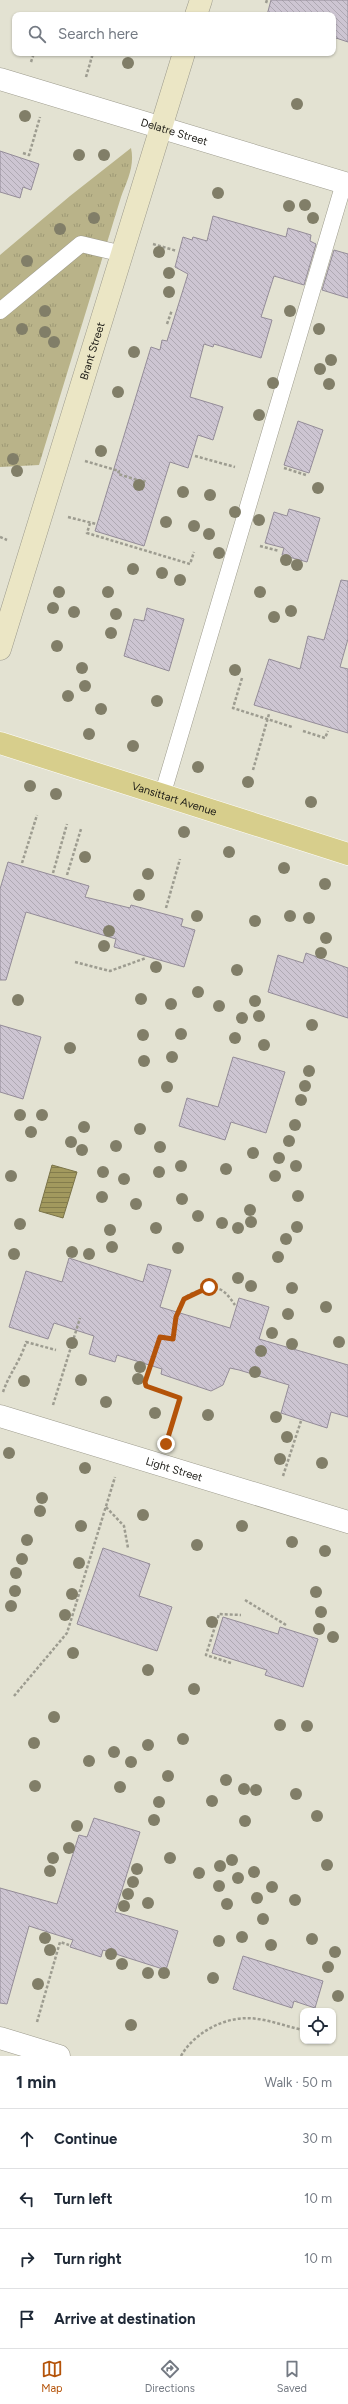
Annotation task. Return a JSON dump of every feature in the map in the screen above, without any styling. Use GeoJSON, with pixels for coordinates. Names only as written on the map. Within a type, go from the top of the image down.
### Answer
{"type":"FeatureCollection","features":[{"type":"Feature","properties":{"kind":"main road","name":"Vansittart Avenue"},"geometry":{"type":"LineString","coordinates":[[0,743],[162,796],[348,854]]}},
{"type":"Feature","properties":{"kind":"street"},"geometry":{"type":"LineString","coordinates":[[197,12],[201,0]]}},
{"type":"Feature","properties":{"kind":"street","name":"Brant Street"},"geometry":{"type":"LineString","coordinates":[[0,649],[183,56]]}},
{"type":"Feature","properties":{"kind":"street","name":"Delatre Street"},"geometry":{"type":"LineString","coordinates":[[0,79],[160,129],[346,184]]}},
{"type":"Feature","properties":{"kind":"street","name":"Light Street"},"geometry":{"type":"LineString","coordinates":[[1,1406],[348,1522]]}},
{"type":"Feature","properties":{"kind":"street"},"geometry":{"type":"LineString","coordinates":[[0,2038],[59,2056]]}},
{"type":"Feature","properties":{"kind":"lane"},"geometry":{"type":"LineString","coordinates":[[162,796],[346,184]]}},
{"type":"Feature","properties":{"kind":"lane"},"geometry":{"type":"LineString","coordinates":[[0,311],[81,244],[123,254]]}},
{"type":"Feature","properties":{"kind":"path"},"geometry":{"type":"LineString","coordinates":[[31,63],[33,56]]}},
{"type":"Feature","properties":{"kind":"path"},"geometry":{"type":"LineString","coordinates":[[85,80],[92,56]]}},
{"type":"Feature","properties":{"kind":"path"},"geometry":{"type":"LineString","coordinates":[[23,153],[29,155],[42,111]]}},
{"type":"Feature","properties":{"kind":"path"},"geometry":{"type":"LineString","coordinates":[[147,243],[177,251]]}},
{"type":"Feature","properties":{"kind":"path"},"geometry":{"type":"LineString","coordinates":[[167,324],[172,310]]}},
{"type":"Feature","properties":{"kind":"path"},"geometry":{"type":"LineString","coordinates":[[195,456],[258,474]]}},
{"type":"Feature","properties":{"kind":"path"},"geometry":{"type":"LineString","coordinates":[[80,460],[120,470],[118,474],[144,482],[146,478]]}},
{"type":"Feature","properties":{"kind":"path"},"geometry":{"type":"LineString","coordinates":[[64,515],[96,524]]}},
{"type":"Feature","properties":{"kind":"path"},"geometry":{"type":"LineString","coordinates":[[90,523],[87,533],[190,564],[194,552]]}},
{"type":"Feature","properties":{"kind":"path"},"geometry":{"type":"LineString","coordinates":[[242,678],[233,708],[292,727]]}},
{"type":"Feature","properties":{"kind":"path"},"geometry":{"type":"LineString","coordinates":[[253,770],[269,714]]}},
{"type":"Feature","properties":{"kind":"path"},"geometry":{"type":"LineString","coordinates":[[303,731],[325,738],[328,731]]}},
{"type":"Feature","properties":{"kind":"path"},"geometry":{"type":"LineString","coordinates":[[22,863],[37,815]]}},
{"type":"Feature","properties":{"kind":"path"},"geometry":{"type":"LineString","coordinates":[[53,873],[67,824]]}},
{"type":"Feature","properties":{"kind":"path"},"geometry":{"type":"LineString","coordinates":[[66,875],[81,829]]}},
{"type":"Feature","properties":{"kind":"path"},"geometry":{"type":"LineString","coordinates":[[166,908],[180,859]]}},
{"type":"Feature","properties":{"kind":"path"},"geometry":{"type":"LineString","coordinates":[[75,962],[110,971],[146,958]]}},
{"type":"Feature","properties":{"kind":"path"},"geometry":{"type":"LineString","coordinates":[[166,1444],[180,1398],[146,1386],[145,1382],[160,1337],[173,1339],[179,1308],[184,1299],[192,1293],[209,1287],[217,1288],[225,1292],[235,1305]]}},
{"type":"Feature","properties":{"kind":"path"},"geometry":{"type":"LineString","coordinates":[[52,1411],[80,1318]]}},
{"type":"Feature","properties":{"kind":"path"},"geometry":{"type":"LineString","coordinates":[[1,1406],[6,1383],[20,1361],[26,1342],[56,1350]]}},
{"type":"Feature","properties":{"kind":"path"},"geometry":{"type":"LineString","coordinates":[[282,1480],[301,1421]]}},
{"type":"Feature","properties":{"kind":"path"},"geometry":{"type":"LineString","coordinates":[[14,1696],[67,1633],[116,1472]]}},
{"type":"Feature","properties":{"kind":"path"},"geometry":{"type":"LineString","coordinates":[[106,1507],[124,1526],[128,1548]]}},
{"type":"Feature","properties":{"kind":"path"},"geometry":{"type":"LineString","coordinates":[[246,1600],[286,1625]]}},
{"type":"Feature","properties":{"kind":"path"},"geometry":{"type":"LineString","coordinates":[[231,1663],[206,1655],[219,1614],[241,1615]]}},
{"type":"Feature","properties":{"kind":"path"},"geometry":{"type":"LineString","coordinates":[[35,2026],[60,1942],[69,1945]]}},
{"type":"Feature","properties":{"kind":"path"},"geometry":{"type":"LineString","coordinates":[[181,2056],[188,2043],[207,2030],[227,2021],[256,2018],[300,2029]]}},
{"type":"Feature","properties":{"kind":"green space"},"geometry":{"type":"Polygon","coordinates":[[[131,148],[132,161],[130,173],[121,197],[39,465],[0,467],[0,255],[70,196],[131,148]]]}},
{"type":"Feature","properties":{"kind":"shaded area"},"geometry":{"type":"Polygon","coordinates":[[[52,1165],[77,1172],[63,1218],[39,1211],[52,1165]]]}},
{"type":"Feature","properties":{"kind":"building"},"geometry":{"type":"Polygon","coordinates":[[[271,0],[348,0],[348,42],[336,38],[336,12],[268,12],[271,0]]]}},
{"type":"Feature","properties":{"kind":"building"},"geometry":{"type":"Polygon","coordinates":[[[0,151],[39,164],[31,190],[23,187],[20,198],[0,192],[0,151]]]}},
{"type":"Feature","properties":{"kind":"building"},"geometry":{"type":"Polygon","coordinates":[[[213,216],[286,237],[288,228],[311,235],[310,241],[316,244],[304,285],[274,276],[261,317],[272,320],[261,358],[214,344],[213,347],[204,344],[190,397],[223,407],[213,440],[198,435],[188,468],[170,462],[144,546],[95,531],[151,347],[160,350],[162,340],[167,341],[188,274],[175,267],[183,237],[192,240],[193,237],[207,241],[213,216]]]}},
{"type":"Feature","properties":{"kind":"building"},"geometry":{"type":"Polygon","coordinates":[[[334,250],[348,254],[348,298],[322,290],[334,250]]]}},
{"type":"Feature","properties":{"kind":"building"},"geometry":{"type":"Polygon","coordinates":[[[298,421],[323,430],[309,473],[284,465],[298,421]]]}},
{"type":"Feature","properties":{"kind":"building"},"geometry":{"type":"Polygon","coordinates":[[[289,509],[320,518],[307,562],[282,555],[284,548],[265,543],[274,512],[287,516],[289,509]]]}},
{"type":"Feature","properties":{"kind":"building"},"geometry":{"type":"Polygon","coordinates":[[[341,580],[348,581],[348,639],[340,667],[348,669],[348,733],[254,705],[269,659],[300,669],[308,636],[324,640],[341,580]]]}},
{"type":"Feature","properties":{"kind":"building"},"geometry":{"type":"Polygon","coordinates":[[[147,608],[184,619],[169,671],[124,656],[134,619],[144,621],[147,608]]]}},
{"type":"Feature","properties":{"kind":"building"},"geometry":{"type":"Polygon","coordinates":[[[8,862],[89,886],[85,897],[130,908],[131,905],[183,919],[181,926],[195,930],[184,967],[114,947],[116,939],[26,912],[6,980],[0,980],[0,889],[8,862]]]}},
{"type":"Feature","properties":{"kind":"building"},"geometry":{"type":"Polygon","coordinates":[[[306,953],[348,968],[348,1018],[268,992],[278,955],[303,963],[306,953]]]}},
{"type":"Feature","properties":{"kind":"building"},"geometry":{"type":"Polygon","coordinates":[[[0,1025],[41,1037],[23,1099],[0,1092],[0,1025]]]}},
{"type":"Feature","properties":{"kind":"building"},"geometry":{"type":"Polygon","coordinates":[[[233,1057],[285,1072],[266,1133],[231,1122],[225,1140],[179,1126],[187,1098],[218,1107],[233,1057]]]}},
{"type":"Feature","properties":{"kind":"building"},"geometry":{"type":"Polygon","coordinates":[[[69,1258],[143,1282],[148,1264],[171,1270],[160,1307],[230,1328],[239,1298],[269,1307],[259,1339],[348,1365],[348,1417],[331,1412],[327,1428],[281,1413],[289,1385],[239,1370],[230,1368],[223,1385],[211,1391],[161,1374],[162,1369],[117,1355],[115,1362],[89,1354],[94,1336],[54,1323],[48,1339],[9,1327],[26,1271],[62,1282],[69,1258]]]}},
{"type":"Feature","properties":{"kind":"building"},"geometry":{"type":"Polygon","coordinates":[[[103,1548],[150,1564],[139,1596],[172,1607],[157,1651],[77,1624],[103,1548]]]}},
{"type":"Feature","properties":{"kind":"building"},"geometry":{"type":"Polygon","coordinates":[[[223,1617],[278,1634],[280,1627],[318,1639],[303,1687],[265,1675],[267,1670],[212,1653],[223,1617]]]}},
{"type":"Feature","properties":{"kind":"building"},"geometry":{"type":"Polygon","coordinates":[[[94,1818],[140,1832],[115,1912],[178,1931],[166,1970],[103,1950],[101,1957],[70,1947],[73,1940],[29,1926],[7,2004],[0,2003],[0,1888],[57,1904],[79,1835],[87,1837],[94,1818]]]}},
{"type":"Feature","properties":{"kind":"building"},"geometry":{"type":"Polygon","coordinates":[[[243,1956],[323,1981],[315,2008],[294,2001],[292,2008],[233,1989],[243,1956]]]}},
{"type":"Feature","properties":{"kind":"route"},"geometry":{"type":"LineString","coordinates":[[166,1444],[180,1398],[154,1390],[146,1386],[145,1382],[160,1337],[173,1339],[176,1317],[184,1299],[192,1293],[209,1287]]}}]}
